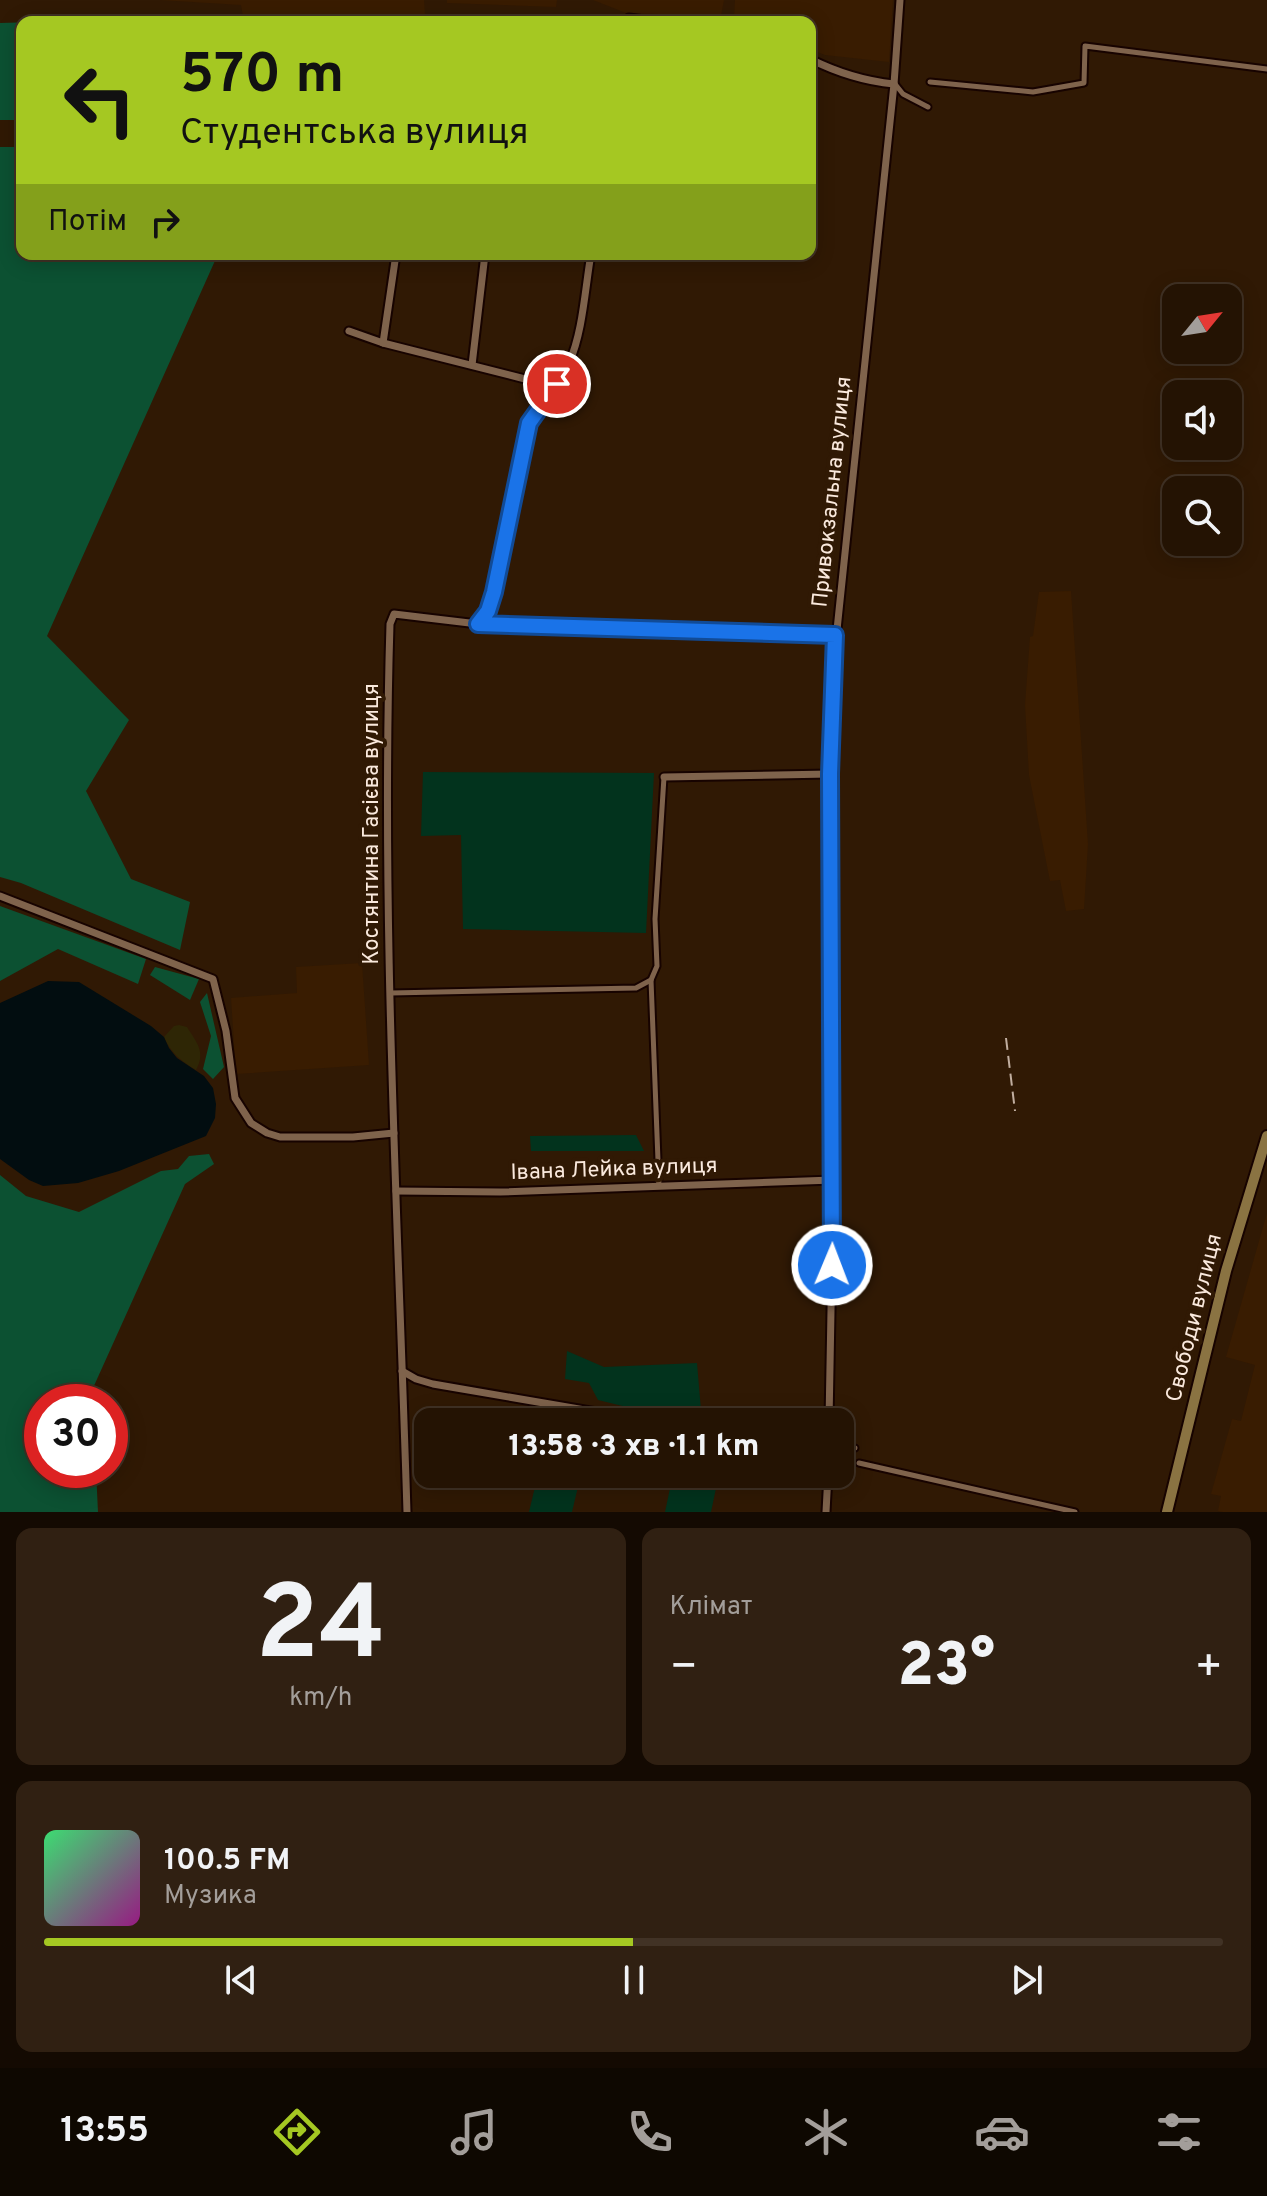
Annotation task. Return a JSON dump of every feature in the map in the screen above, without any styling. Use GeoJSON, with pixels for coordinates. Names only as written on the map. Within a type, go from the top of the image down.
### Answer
{"type":"FeatureCollection","features":[{"type":"Feature","properties":{"kind":"main road","name":"Свободи вулиця"},"geometry":{"type":"LineString","coordinates":[[1167,1512],[1226,1271],[1267,1136]]}},
{"type":"Feature","properties":{"kind":"street","name":"Привокзальна вулиця"},"geometry":{"type":"LineString","coordinates":[[829,1408],[833,1180],[830,774],[835,635],[894,84],[900,0]]}},
{"type":"Feature","properties":{"kind":"street"},"geometry":{"type":"LineString","coordinates":[[930,82],[1033,92],[1084,83],[1085,46],[1267,69]]}},
{"type":"Feature","properties":{"kind":"street"},"geometry":{"type":"LineString","coordinates":[[816,62],[838,73],[894,84],[903,94],[928,107]]}},
{"type":"Feature","properties":{"kind":"street"},"geometry":{"type":"LineString","coordinates":[[383,343],[395,260]]}},
{"type":"Feature","properties":{"kind":"street"},"geometry":{"type":"LineString","coordinates":[[472,365],[484,260]]}},
{"type":"Feature","properties":{"kind":"street"},"geometry":{"type":"LineString","coordinates":[[478,624],[488,611],[494,592],[529,423],[557,384],[576,343],[590,260]]}},
{"type":"Feature","properties":{"kind":"street"},"geometry":{"type":"LineString","coordinates":[[349,331],[383,343],[525,379],[557,384]]}},
{"type":"Feature","properties":{"kind":"street","name":"Костянтина Гасієва вулиця"},"geometry":{"type":"LineString","coordinates":[[407,1512],[391,993],[387,766],[390,624],[394,614],[478,624]]}},
{"type":"Feature","properties":{"kind":"street"},"geometry":{"type":"LineString","coordinates":[[478,624],[835,635]]}},
{"type":"Feature","properties":{"kind":"street"},"geometry":{"type":"LineString","coordinates":[[659,1187],[651,980],[657,966],[655,919],[664,777],[830,774]]}},
{"type":"Feature","properties":{"kind":"street"},"geometry":{"type":"LineString","coordinates":[[0,896],[213,979],[224,1021],[235,1098],[251,1123],[267,1133],[280,1137],[353,1137],[394,1133]]}},
{"type":"Feature","properties":{"kind":"street"},"geometry":{"type":"LineString","coordinates":[[391,993],[636,988],[651,980]]}},
{"type":"Feature","properties":{"kind":"street","name":"Івана Лейка вулиця"},"geometry":{"type":"LineString","coordinates":[[396,1191],[500,1192],[833,1180]]}},
{"type":"Feature","properties":{"kind":"street"},"geometry":{"type":"LineString","coordinates":[[402,1371],[433,1384],[573,1408]]}},
{"type":"Feature","properties":{"kind":"street"},"geometry":{"type":"LineString","coordinates":[[859,1463],[1075,1512]]}},
{"type":"Feature","properties":{"kind":"street"},"geometry":{"type":"LineString","coordinates":[[826,1512],[827,1488]]}},
{"type":"Feature","properties":{"kind":"shaded area"},"geometry":{"type":"Polygon","coordinates":[[[160,0],[424,0],[425,14],[432,14],[243,16],[241,5],[160,0]]]}},
{"type":"Feature","properties":{"kind":"shaded area"},"geometry":{"type":"Polygon","coordinates":[[[447,0],[557,0],[556,7],[447,3],[447,0]]]}},
{"type":"Feature","properties":{"kind":"shaded area"},"geometry":{"type":"Polygon","coordinates":[[[593,0],[724,0],[721,16],[626,13],[593,0]]]}},
{"type":"Feature","properties":{"kind":"shaded area"},"geometry":{"type":"Polygon","coordinates":[[[735,0],[893,0],[889,62],[816,51],[816,16],[734,16],[735,0]]]}},
{"type":"Feature","properties":{"kind":"shaded area"},"geometry":{"type":"Polygon","coordinates":[[[1071,591],[1088,844],[1084,909],[1066,911],[1060,880],[1050,881],[1029,775],[1025,705],[1030,637],[1033,636],[1039,592],[1071,591]]]}},
{"type":"Feature","properties":{"kind":"shaded area"},"geometry":{"type":"Polygon","coordinates":[[[362,963],[369,1065],[236,1074],[231,998],[297,993],[296,967],[362,963]]]}},
{"type":"Feature","properties":{"kind":"shaded area"},"geometry":{"type":"Polygon","coordinates":[[[48,981],[79,982],[151,1026],[164,1037],[177,1058],[204,1076],[213,1088],[216,1104],[215,1118],[206,1136],[119,1171],[78,1183],[43,1186],[0,1159],[0,1003],[48,981]]]}},
{"type":"Feature","properties":{"kind":"shaded area"},"geometry":{"type":"Polygon","coordinates":[[[1267,1213],[1267,1512],[1223,1512],[1218,1511],[1221,1496],[1211,1494],[1232,1419],[1241,1421],[1255,1365],[1226,1357],[1267,1213]]]}},
{"type":"Feature","properties":{"kind":"green space"},"geometry":{"type":"Polygon","coordinates":[[[16,22],[16,120],[0,120],[0,23],[16,22]]]}},
{"type":"Feature","properties":{"kind":"green space"},"geometry":{"type":"Polygon","coordinates":[[[0,147],[16,147],[16,260],[215,260],[47,636],[129,720],[86,791],[131,879],[190,902],[180,950],[0,877],[0,147]]]}},
{"type":"Feature","properties":{"kind":"green space"},"geometry":{"type":"Polygon","coordinates":[[[423,772],[654,773],[646,933],[463,929],[461,835],[421,836],[423,772]]]}},
{"type":"Feature","properties":{"kind":"green space"},"geometry":{"type":"Polygon","coordinates":[[[0,906],[146,959],[138,984],[58,949],[0,981],[0,906]]]}},
{"type":"Feature","properties":{"kind":"green space"},"geometry":{"type":"Polygon","coordinates":[[[155,967],[199,979],[190,1000],[150,975],[155,967]]]}},
{"type":"Feature","properties":{"kind":"green space"},"geometry":{"type":"Polygon","coordinates":[[[207,993],[224,1067],[213,1079],[203,1069],[211,1036],[200,1002],[207,993]]]}},
{"type":"Feature","properties":{"kind":"green space"},"geometry":{"type":"Polygon","coordinates":[[[636,1135],[644,1151],[531,1151],[530,1136],[636,1135]]]}},
{"type":"Feature","properties":{"kind":"green space"},"geometry":{"type":"Polygon","coordinates":[[[209,1154],[214,1164],[185,1184],[95,1384],[24,1384],[24,1488],[97,1488],[98,1512],[0,1512],[0,1175],[26,1196],[79,1212],[161,1171],[178,1169],[189,1156],[209,1154]]]}},
{"type":"Feature","properties":{"kind":"green space"},"geometry":{"type":"Polygon","coordinates":[[[567,1351],[604,1367],[697,1363],[701,1408],[631,1408],[598,1400],[589,1383],[565,1379],[567,1351]]]}},
{"type":"Feature","properties":{"kind":"green space"},"geometry":{"type":"Polygon","coordinates":[[[535,1488],[578,1488],[572,1512],[529,1512],[535,1488]]]}},
{"type":"Feature","properties":{"kind":"green space"},"geometry":{"type":"Polygon","coordinates":[[[670,1488],[716,1488],[711,1512],[665,1512],[670,1488]]]}},
{"type":"Feature","properties":{"kind":"sand"},"geometry":{"type":"Polygon","coordinates":[[[179,1025],[187,1027],[199,1048],[196,1070],[177,1056],[164,1037],[179,1025]]]}},
{"type":"Feature","properties":{"kind":"railway"},"geometry":{"type":"LineString","coordinates":[[1006,1038],[1015,1111]]}},
{"type":"Feature","properties":{"kind":"route"},"geometry":{"type":"LineString","coordinates":[[557,384],[537,410],[524,437],[494,592],[488,611],[478,624],[835,635],[830,774],[832,1265]]}}]}
